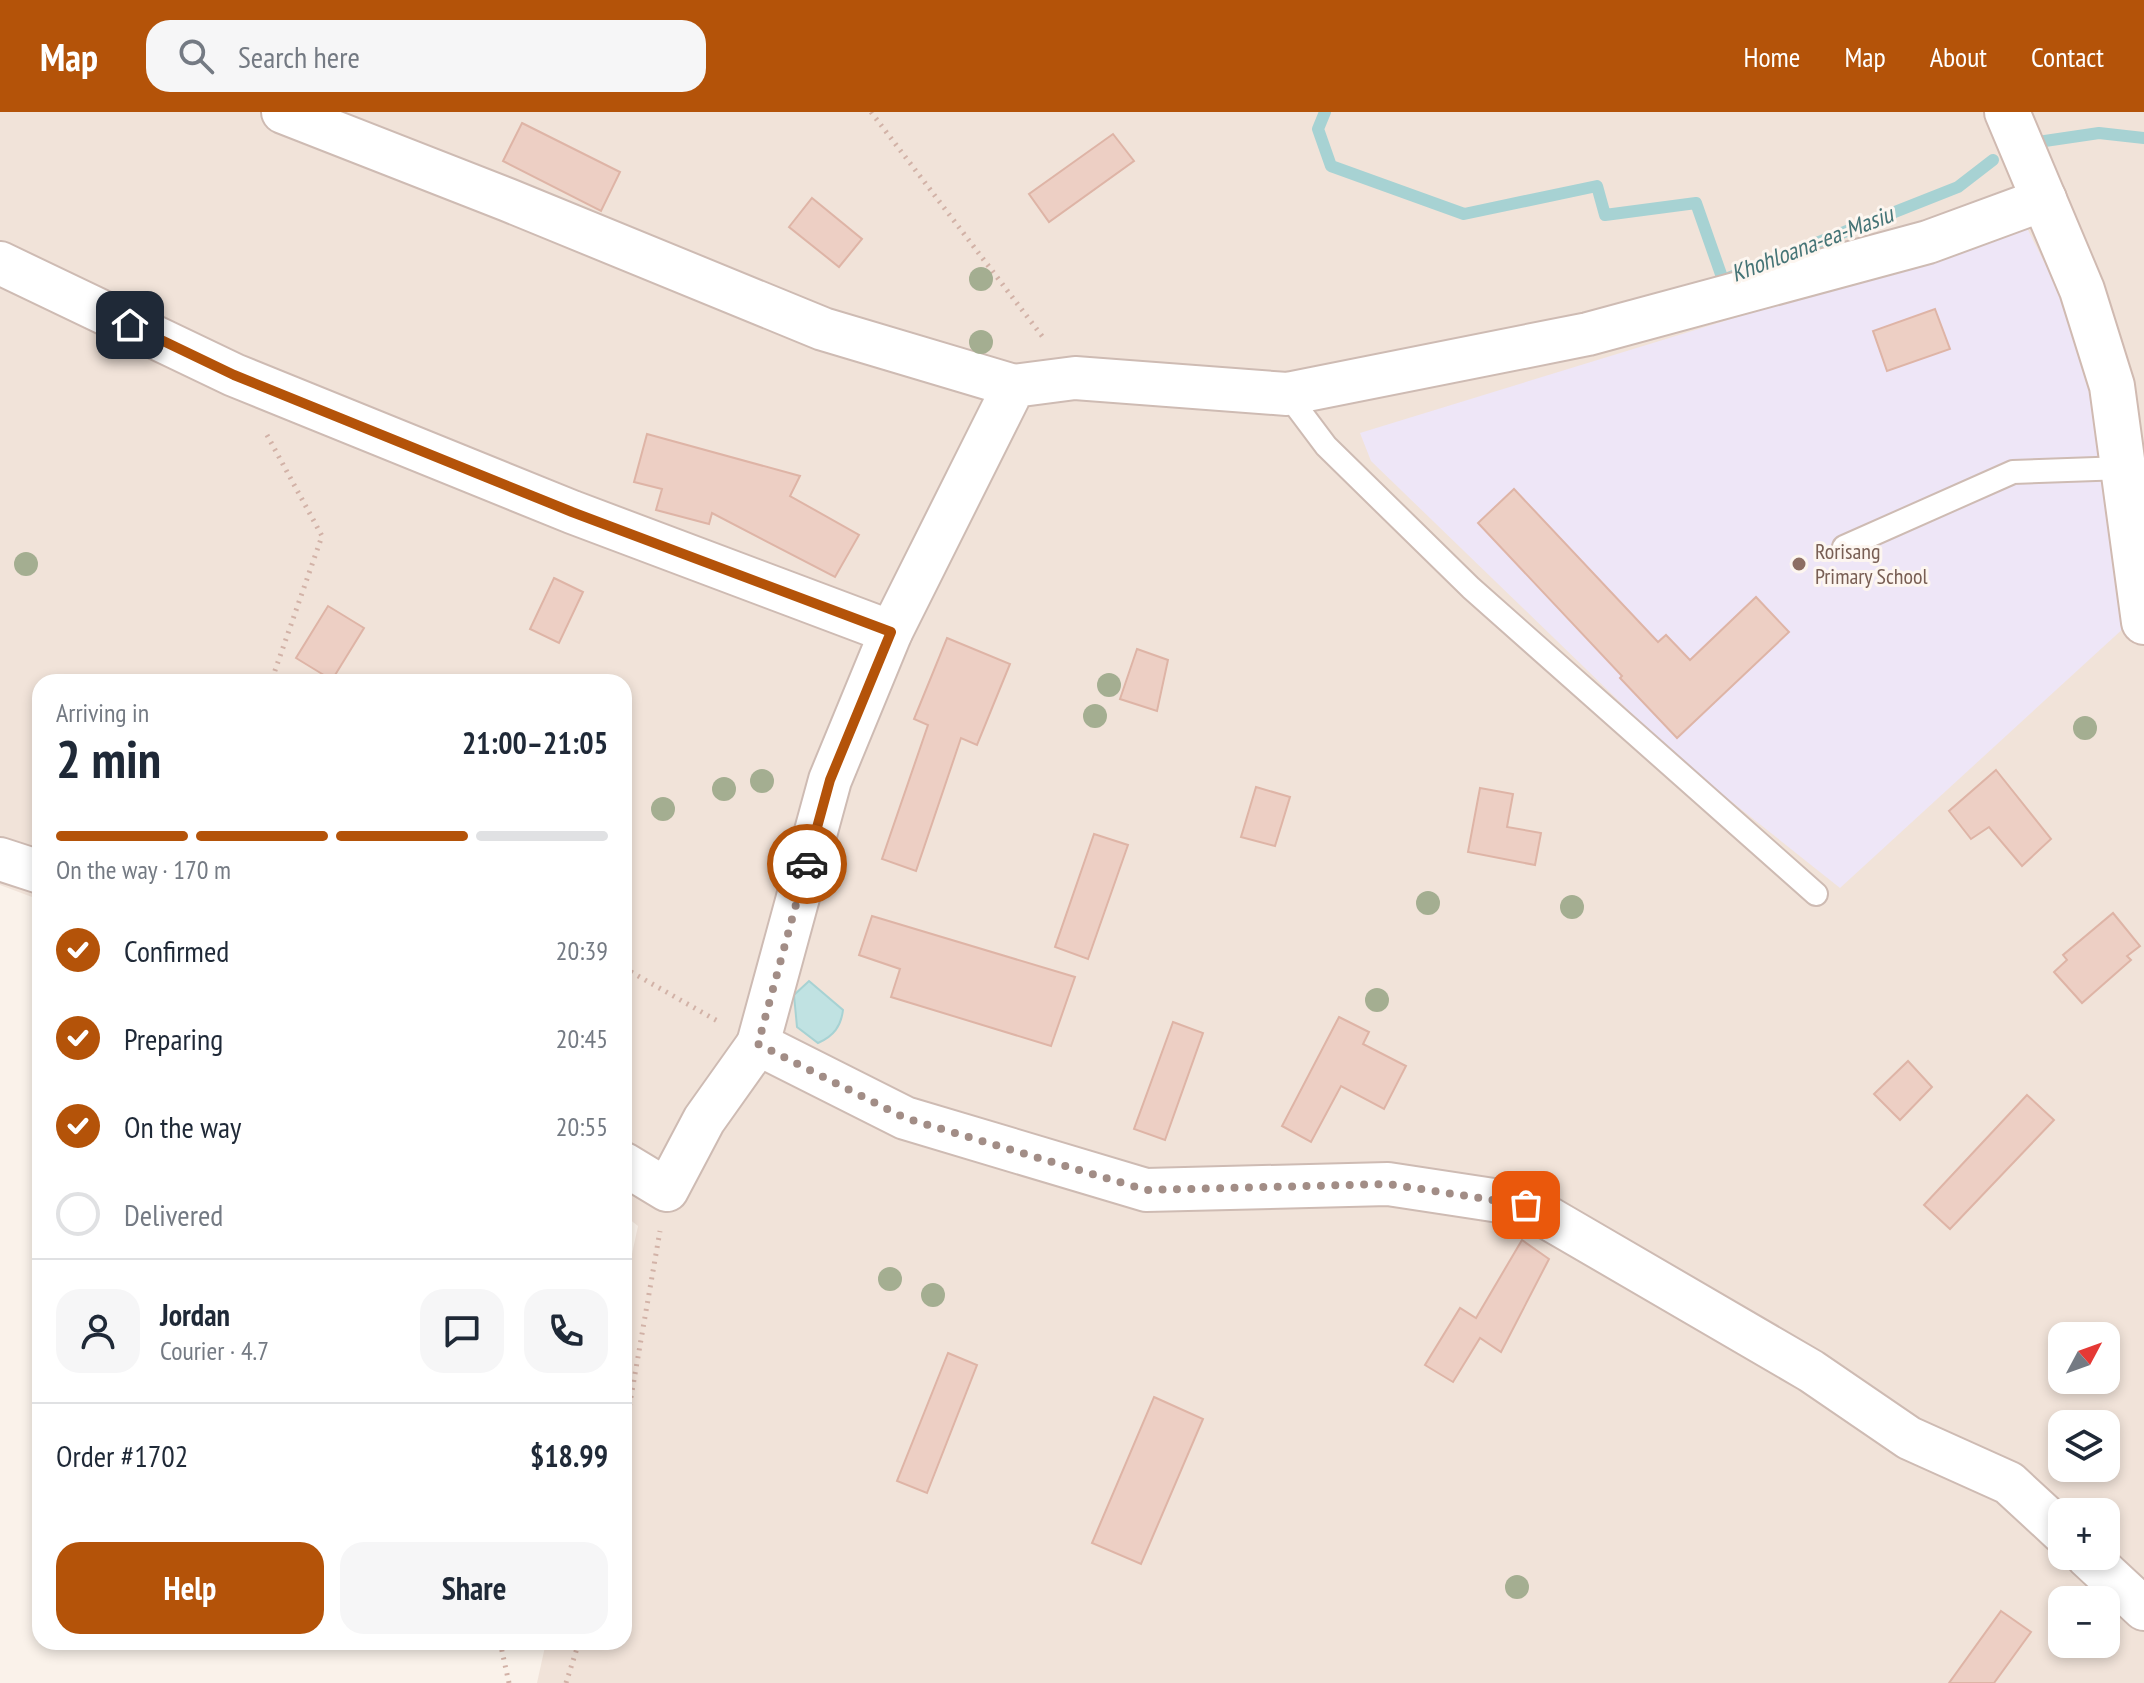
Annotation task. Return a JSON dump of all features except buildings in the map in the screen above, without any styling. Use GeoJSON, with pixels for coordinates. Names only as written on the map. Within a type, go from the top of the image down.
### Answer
{"type":"FeatureCollection","features":[{"type":"Feature","properties":{"kind":"street"},"geometry":{"type":"LineString","coordinates":[[283,112],[823,329],[1014,386],[1075,378],[1287,394],[1588,334],[1928,242],[2045,199]]}},
{"type":"Feature","properties":{"kind":"street"},"geometry":{"type":"LineString","coordinates":[[2007,112],[2082,290],[2112,386],[2130,454],[2144,622]]}},
{"type":"Feature","properties":{"kind":"street"},"geometry":{"type":"LineString","coordinates":[[0,263],[234,375],[572,512],[891,632]]}},
{"type":"Feature","properties":{"kind":"street"},"geometry":{"type":"LineString","coordinates":[[632,1169],[667,1190],[704,1120],[758,1044],[830,780],[891,632],[1014,386]]}},
{"type":"Feature","properties":{"kind":"street"},"geometry":{"type":"LineString","coordinates":[[0,859],[32,869]]}},
{"type":"Feature","properties":{"kind":"street"},"geometry":{"type":"LineString","coordinates":[[758,1044],[905,1118],[1146,1190],[1388,1184],[1526,1205],[1811,1371],[1909,1438],[2009,1483],[2048,1519]]}},
{"type":"Feature","properties":{"kind":"street"},"geometry":{"type":"LineString","coordinates":[[2102,1570],[2144,1609]]}},
{"type":"Feature","properties":{"kind":"lane"},"geometry":{"type":"LineString","coordinates":[[1287,394],[1326,446],[1471,588],[1816,894]]}},
{"type":"Feature","properties":{"kind":"lane"},"geometry":{"type":"LineString","coordinates":[[1844,547],[2013,472],[2130,454]]}},
{"type":"Feature","properties":{"kind":"path"},"geometry":{"type":"LineString","coordinates":[[871,112],[1075,378]]}},
{"type":"Feature","properties":{"kind":"path"},"geometry":{"type":"LineString","coordinates":[[234,375],[322,536],[274,674]]}},
{"type":"Feature","properties":{"kind":"path"},"geometry":{"type":"LineString","coordinates":[[632,973],[758,1044]]}},
{"type":"Feature","properties":{"kind":"path"},"geometry":{"type":"LineString","coordinates":[[632,1391],[667,1190]]}},
{"type":"Feature","properties":{"kind":"path"},"geometry":{"type":"LineString","coordinates":[[502,1650],[509,1683]]}},
{"type":"Feature","properties":{"kind":"path"},"geometry":{"type":"LineString","coordinates":[[566,1683],[576,1650]]}},
{"type":"Feature","properties":{"kind":"shaded area"},"geometry":{"type":"Polygon","coordinates":[[[0,112],[2144,112],[2144,1683],[537,1683],[544,1650],[632,1650],[632,1254],[638,1226],[632,1221],[632,674],[32,674],[32,897],[0,885],[0,112]]]}},
{"type":"Feature","properties":{"kind":"shaded area","name":"Rorisang Primary School"},"geometry":{"type":"Polygon","coordinates":[[[2027,228],[2093,359],[2126,626],[1840,888],[1683,763],[1371,461],[1360,433],[2027,228]]]}},
{"type":"Feature","properties":{"kind":"water"},"geometry":{"type":"Polygon","coordinates":[[[809,981],[843,1010],[836,1030],[818,1043],[797,1027],[794,995],[809,981]]]}},
{"type":"Feature","properties":{"kind":"waterway","name":"Khohloana-ea-Masiu"},"geometry":{"type":"LineString","coordinates":[[1325,112],[1318,129],[1331,166],[1464,214],[1597,186],[1605,215],[1696,203],[1723,280],[1958,187],[1993,160]]}},
{"type":"Feature","properties":{"kind":"waterway","name":"Khohloana-ea-Masiu"},"geometry":{"type":"LineString","coordinates":[[2038,142],[2099,133],[2144,138]]}},
{"type":"Feature","properties":{"kind":"way so far"},"geometry":{"type":"LineString","coordinates":[[807,864],[758,1044],[905,1118],[1146,1190],[1388,1184],[1526,1205]]}},
{"type":"Feature","properties":{"kind":"place","name":"Rorisang Primary School"},"geometry":{"type":"Point","coordinates":[1799,564]}},
{"type":"Feature","properties":{"kind":"route"},"geometry":{"type":"LineString","coordinates":[[130,325],[234,375],[572,512],[891,632],[830,780],[807,864]]}}]}
